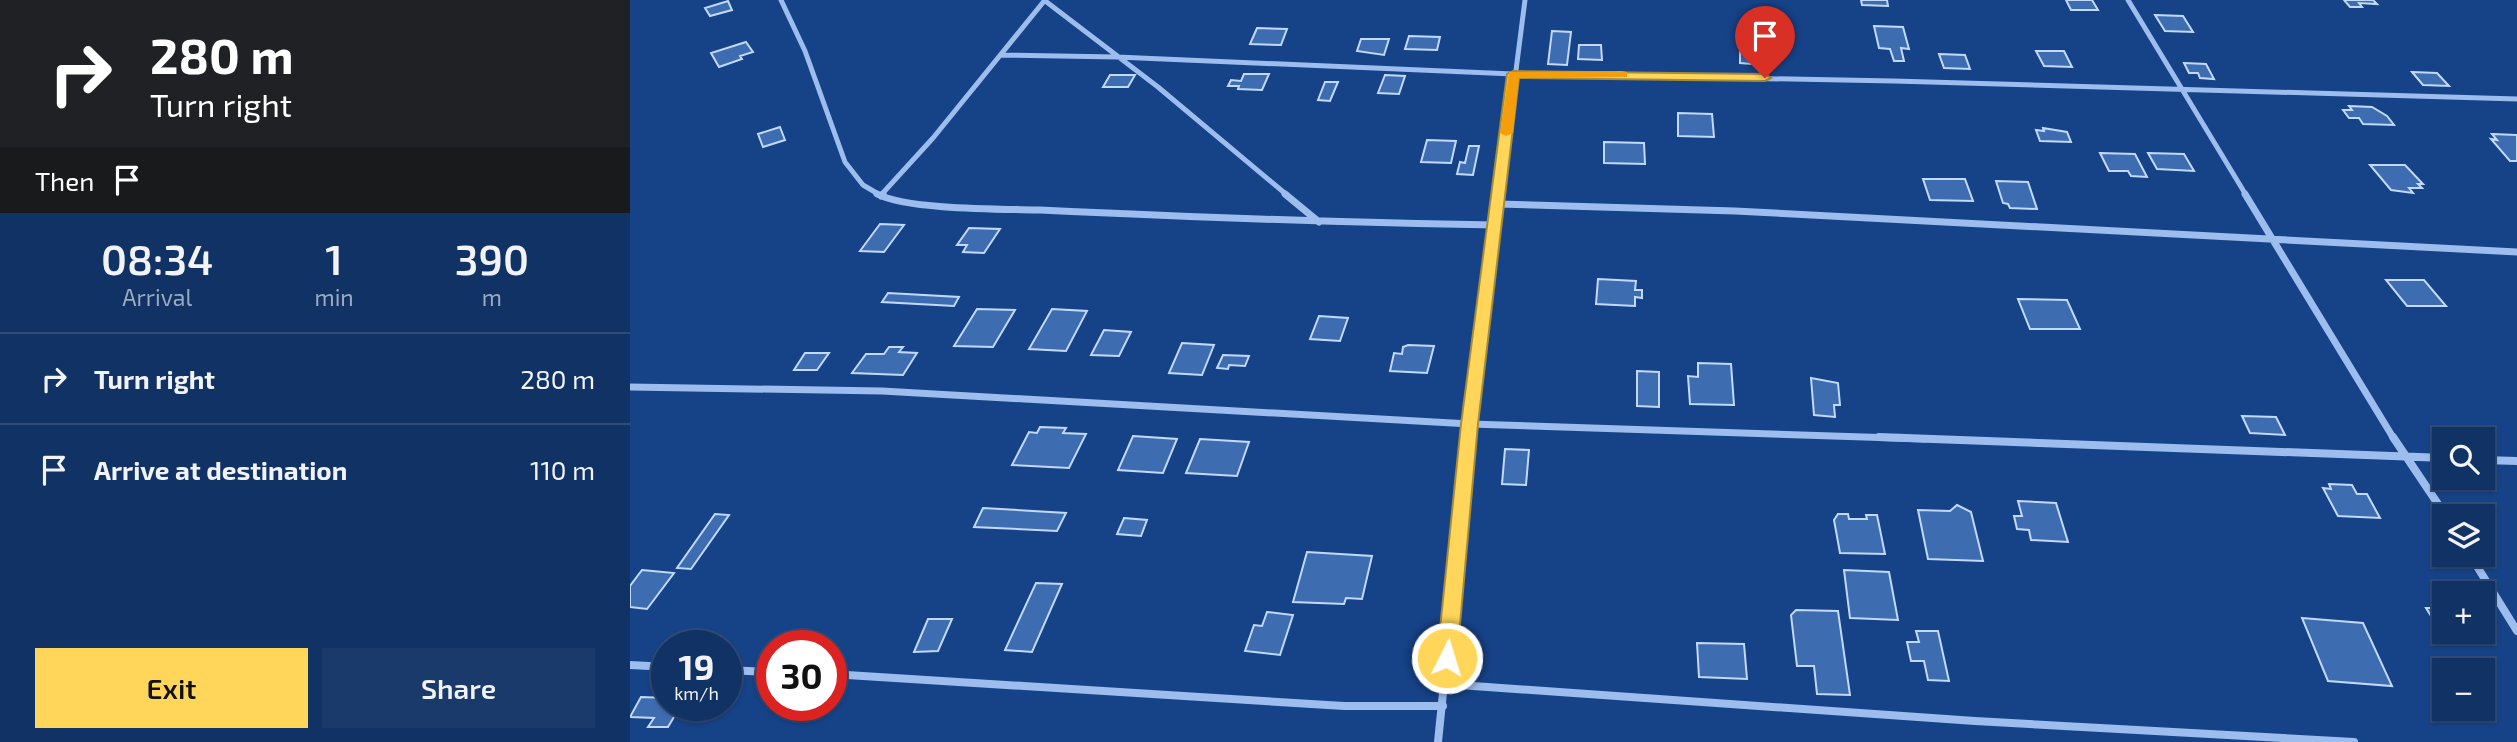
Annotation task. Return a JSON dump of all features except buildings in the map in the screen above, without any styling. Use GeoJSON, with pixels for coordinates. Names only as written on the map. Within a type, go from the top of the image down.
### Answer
{"type":"FeatureCollection","features":[{"type":"Feature","properties":{"kind":"street"},"geometry":{"type":"LineString","coordinates":[[781,0],[805,51],[845,162],[863,185],[881,196],[947,205],[1320,223],[1495,225]]}},
{"type":"Feature","properties":{"kind":"street"},"geometry":{"type":"LineString","coordinates":[[881,196],[1045,0],[1158,87],[1320,223]]}},
{"type":"Feature","properties":{"kind":"street"},"geometry":{"type":"LineString","coordinates":[[1438,742],[1470,424],[1513,74],[1525,0]]}},
{"type":"Feature","properties":{"kind":"street"},"geometry":{"type":"LineString","coordinates":[[2129,0],[2405,457],[2438,504]]}},
{"type":"Feature","properties":{"kind":"street"},"geometry":{"type":"LineString","coordinates":[[1001,55],[1118,57],[1513,74],[1610,74],[2517,99]]}},
{"type":"Feature","properties":{"kind":"street"},"geometry":{"type":"LineString","coordinates":[[1498,204],[1735,211],[2517,252]]}},
{"type":"Feature","properties":{"kind":"street"},"geometry":{"type":"LineString","coordinates":[[630,387],[882,391],[1470,424],[1570,425],[2432,458]]}},
{"type":"Feature","properties":{"kind":"street"},"geometry":{"type":"LineString","coordinates":[[2495,460],[2517,461]]}},
{"type":"Feature","properties":{"kind":"street"},"geometry":{"type":"LineString","coordinates":[[2477,567],[2517,631]]}},
{"type":"Feature","properties":{"kind":"street"},"geometry":{"type":"LineString","coordinates":[[630,665],[651,666]]}},
{"type":"Feature","properties":{"kind":"street"},"geometry":{"type":"LineString","coordinates":[[847,675],[1344,706],[1443,706]]}},
{"type":"Feature","properties":{"kind":"street"},"geometry":{"type":"LineString","coordinates":[[1445,684],[1975,722],[2354,742]]}},
{"type":"Feature","properties":{"kind":"slow traffic"},"geometry":{"type":"LineString","coordinates":[[1506,133],[1513,74],[1622,75]]}},
{"type":"Feature","properties":{"kind":"route"},"geometry":{"type":"LineString","coordinates":[[1447,658],[1470,424],[1513,74],[1765,78]]}}]}
